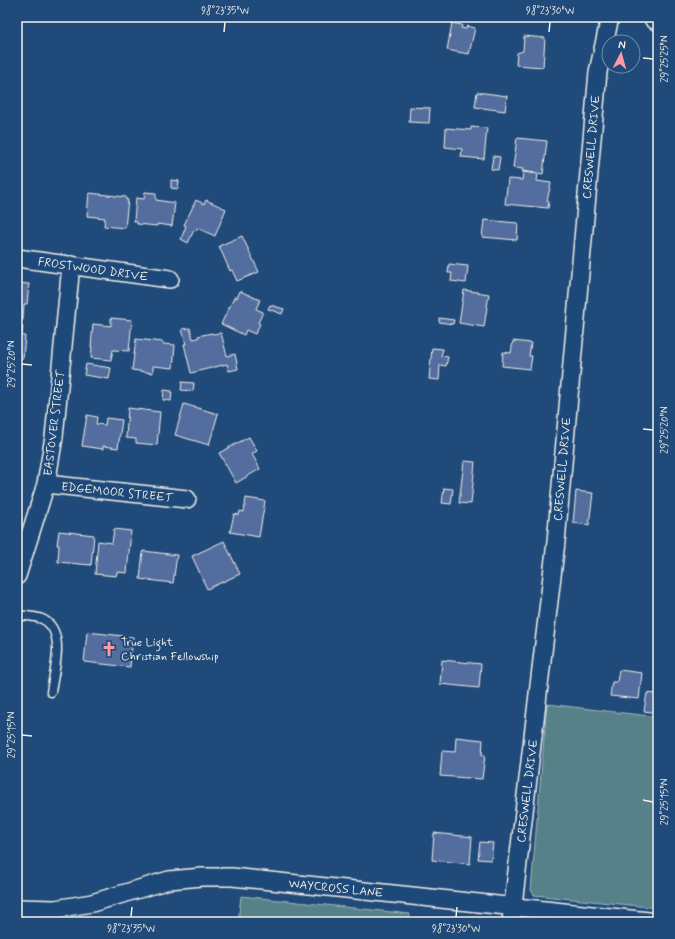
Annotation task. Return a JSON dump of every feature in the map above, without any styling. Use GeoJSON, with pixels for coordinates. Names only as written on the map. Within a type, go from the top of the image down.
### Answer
{"type":"FeatureCollection","features":[{"type":"Feature","properties":{"kind":"street","name":"CRESWELL DRIVE"},"geometry":{"type":"LineString","coordinates":[[512,914],[556,542],[598,72],[610,17]]}},
{"type":"Feature","properties":{"kind":"street","name":"FROSTWOOD DRIVE"},"geometry":{"type":"LineString","coordinates":[[17,258],[170,279]]}},
{"type":"Feature","properties":{"kind":"street","name":"EASTOVER STREET"},"geometry":{"type":"LineString","coordinates":[[17,576],[46,484],[54,437],[71,265]]}},
{"type":"Feature","properties":{"kind":"street","name":"EDGEMOOR STREET"},"geometry":{"type":"LineString","coordinates":[[46,484],[187,499]]}},
{"type":"Feature","properties":{"kind":"street","name":"WAYCROSS LANE"},"geometry":{"type":"LineString","coordinates":[[17,908],[55,909],[92,903],[169,880],[202,877],[232,877],[512,914],[658,922]]}},
{"type":"Feature","properties":{"kind":"lane"},"geometry":{"type":"LineString","coordinates":[[17,615],[42,619],[52,627],[56,633],[57,650],[51,692]]}},
{"type":"Feature","properties":{"kind":"green space"},"geometry":{"type":"Polygon","coordinates":[[[547,704],[658,717],[658,908],[534,895],[531,890],[547,704]]]}},
{"type":"Feature","properties":{"kind":"green space"},"geometry":{"type":"Polygon","coordinates":[[[241,896],[410,914],[409,922],[238,922],[241,896]]]}},
{"type":"Feature","properties":{"kind":"building"},"geometry":{"type":"Polygon","coordinates":[[[452,23],[462,25],[461,28],[466,29],[467,26],[475,28],[469,54],[447,50],[452,23]]]}},
{"type":"Feature","properties":{"kind":"building"},"geometry":{"type":"Polygon","coordinates":[[[524,36],[545,38],[543,67],[516,65],[517,53],[523,51],[524,36]]]}},
{"type":"Feature","properties":{"kind":"building"},"geometry":{"type":"Polygon","coordinates":[[[477,92],[507,96],[505,111],[475,107],[477,92]]]}},
{"type":"Feature","properties":{"kind":"building"},"geometry":{"type":"Polygon","coordinates":[[[410,107],[430,108],[429,123],[409,122],[410,107]]]}},
{"type":"Feature","properties":{"kind":"building"},"geometry":{"type":"Polygon","coordinates":[[[471,127],[487,128],[484,159],[461,157],[462,149],[445,147],[446,128],[471,130],[471,127]]]}},
{"type":"Feature","properties":{"kind":"building"},"geometry":{"type":"Polygon","coordinates":[[[517,138],[547,141],[543,174],[513,168],[517,138]]]}},
{"type":"Feature","properties":{"kind":"building"},"geometry":{"type":"Polygon","coordinates":[[[493,156],[500,157],[498,170],[491,169],[493,156]]]}},
{"type":"Feature","properties":{"kind":"building"},"geometry":{"type":"Polygon","coordinates":[[[523,172],[538,174],[537,181],[551,183],[547,201],[549,201],[548,208],[505,204],[508,179],[522,180],[523,172]]]}},
{"type":"Feature","properties":{"kind":"building"},"geometry":{"type":"Polygon","coordinates":[[[171,180],[179,181],[178,189],[171,188],[171,180]]]}},
{"type":"Feature","properties":{"kind":"building"},"geometry":{"type":"Polygon","coordinates":[[[145,192],[156,193],[156,200],[175,203],[172,226],[137,224],[137,222],[134,221],[136,198],[144,199],[145,192]]]}},
{"type":"Feature","properties":{"kind":"building"},"geometry":{"type":"Polygon","coordinates":[[[89,193],[126,197],[126,200],[128,200],[125,228],[104,226],[105,218],[87,216],[89,193]]]}},
{"type":"Feature","properties":{"kind":"building"},"geometry":{"type":"Polygon","coordinates":[[[196,200],[204,204],[206,200],[226,209],[215,236],[197,228],[196,231],[194,230],[188,243],[181,239],[186,226],[184,225],[196,200]]]}},
{"type":"Feature","properties":{"kind":"building"},"geometry":{"type":"Polygon","coordinates":[[[484,220],[518,223],[517,240],[482,237],[484,220]]]}},
{"type":"Feature","properties":{"kind":"building"},"geometry":{"type":"Polygon","coordinates":[[[242,236],[259,272],[237,281],[232,270],[230,271],[219,246],[242,236]]]}},
{"type":"Feature","properties":{"kind":"building"},"geometry":{"type":"Polygon","coordinates":[[[449,264],[468,266],[466,283],[451,281],[452,273],[448,273],[449,264]]]}},
{"type":"Feature","properties":{"kind":"building"},"geometry":{"type":"Polygon","coordinates":[[[17,283],[29,284],[27,304],[24,304],[23,320],[17,320],[17,283]]]}},
{"type":"Feature","properties":{"kind":"building"},"geometry":{"type":"Polygon","coordinates":[[[464,290],[489,294],[484,327],[459,323],[464,290]]]}},
{"type":"Feature","properties":{"kind":"building"},"geometry":{"type":"Polygon","coordinates":[[[240,291],[260,300],[256,309],[263,312],[258,323],[260,324],[255,334],[246,330],[244,335],[221,324],[235,296],[237,298],[240,291]]]}},
{"type":"Feature","properties":{"kind":"building"},"geometry":{"type":"Polygon","coordinates":[[[270,305],[284,309],[282,314],[268,309],[270,305]]]}},
{"type":"Feature","properties":{"kind":"building"},"geometry":{"type":"Polygon","coordinates":[[[111,318],[132,320],[129,351],[113,350],[111,360],[91,358],[93,324],[111,326],[111,318]]]}},
{"type":"Feature","properties":{"kind":"building"},"geometry":{"type":"Polygon","coordinates":[[[439,318],[454,320],[453,324],[439,322],[439,318]]]}},
{"type":"Feature","properties":{"kind":"building"},"geometry":{"type":"Polygon","coordinates":[[[17,326],[23,326],[22,336],[25,336],[23,358],[17,358],[17,326]]]}},
{"type":"Feature","properties":{"kind":"building"},"geometry":{"type":"Polygon","coordinates":[[[190,328],[193,339],[198,338],[198,336],[212,333],[221,333],[227,356],[235,354],[238,369],[229,371],[227,364],[191,373],[182,329],[190,328]]]}},
{"type":"Feature","properties":{"kind":"building"},"geometry":{"type":"Polygon","coordinates":[[[136,339],[175,345],[173,368],[153,366],[153,373],[132,370],[136,339]]]}},
{"type":"Feature","properties":{"kind":"building"},"geometry":{"type":"Polygon","coordinates":[[[513,341],[531,343],[529,356],[532,356],[530,369],[502,366],[503,352],[511,353],[513,341]]]}},
{"type":"Feature","properties":{"kind":"building"},"geometry":{"type":"Polygon","coordinates":[[[432,348],[443,349],[441,356],[448,357],[446,366],[440,365],[439,380],[429,379],[432,348]]]}},
{"type":"Feature","properties":{"kind":"building"},"geometry":{"type":"Polygon","coordinates":[[[86,364],[111,368],[109,379],[84,375],[86,364]]]}},
{"type":"Feature","properties":{"kind":"building"},"geometry":{"type":"Polygon","coordinates":[[[182,382],[194,383],[193,391],[181,390],[182,382]]]}},
{"type":"Feature","properties":{"kind":"building"},"geometry":{"type":"Polygon","coordinates":[[[164,390],[172,391],[171,401],[163,400],[164,390]]]}},
{"type":"Feature","properties":{"kind":"building"},"geometry":{"type":"Polygon","coordinates":[[[184,404],[218,414],[209,445],[175,435],[184,404]]]}},
{"type":"Feature","properties":{"kind":"building"},"geometry":{"type":"Polygon","coordinates":[[[128,408],[160,412],[157,445],[136,443],[136,439],[126,438],[128,408]]]}},
{"type":"Feature","properties":{"kind":"building"},"geometry":{"type":"Polygon","coordinates":[[[87,415],[97,417],[96,424],[105,425],[106,418],[122,420],[118,448],[103,446],[103,449],[82,446],[87,415]]]}},
{"type":"Feature","properties":{"kind":"building"},"geometry":{"type":"Polygon","coordinates":[[[249,437],[257,451],[252,454],[260,469],[236,483],[219,453],[249,437]]]}},
{"type":"Feature","properties":{"kind":"building"},"geometry":{"type":"Polygon","coordinates":[[[464,461],[475,462],[471,504],[459,503],[464,461]]]}},
{"type":"Feature","properties":{"kind":"building"},"geometry":{"type":"Polygon","coordinates":[[[444,488],[453,489],[451,504],[442,503],[444,488]]]}},
{"type":"Feature","properties":{"kind":"building"},"geometry":{"type":"Polygon","coordinates":[[[576,491],[593,493],[589,525],[573,523],[576,491]]]}},
{"type":"Feature","properties":{"kind":"building"},"geometry":{"type":"Polygon","coordinates":[[[246,498],[265,501],[259,537],[230,532],[234,514],[239,515],[240,511],[244,512],[246,498]]]}},
{"type":"Feature","properties":{"kind":"building"},"geometry":{"type":"Polygon","coordinates":[[[114,529],[131,531],[127,573],[117,572],[116,576],[95,574],[98,541],[112,543],[114,529]]]}},
{"type":"Feature","properties":{"kind":"building"},"geometry":{"type":"Polygon","coordinates":[[[59,531],[94,535],[91,565],[58,562],[59,545],[57,545],[59,531]]]}},
{"type":"Feature","properties":{"kind":"building"},"geometry":{"type":"Polygon","coordinates":[[[224,541],[240,574],[207,589],[192,556],[224,541]]]}},
{"type":"Feature","properties":{"kind":"building"},"geometry":{"type":"Polygon","coordinates":[[[143,551],[177,555],[173,583],[140,579],[143,551]]]}},
{"type":"Feature","properties":{"kind":"building","name":"True Light Christian Fellowship"},"geometry":{"type":"Polygon","coordinates":[[[87,632],[133,637],[130,667],[84,662],[87,632]]]}},
{"type":"Feature","properties":{"kind":"building"},"geometry":{"type":"Polygon","coordinates":[[[442,660],[481,664],[479,688],[440,684],[442,660]]]}},
{"type":"Feature","properties":{"kind":"building"},"geometry":{"type":"Polygon","coordinates":[[[619,670],[642,673],[639,699],[610,696],[612,682],[617,682],[619,670]]]}},
{"type":"Feature","properties":{"kind":"building"},"geometry":{"type":"Polygon","coordinates":[[[647,693],[658,694],[658,713],[644,711],[647,693]]]}},
{"type":"Feature","properties":{"kind":"building"},"geometry":{"type":"Polygon","coordinates":[[[456,737],[483,740],[482,755],[485,755],[482,779],[440,776],[442,751],[455,752],[456,737]]]}},
{"type":"Feature","properties":{"kind":"building"},"geometry":{"type":"Polygon","coordinates":[[[434,833],[472,837],[470,864],[432,860],[434,833]]]}},
{"type":"Feature","properties":{"kind":"building"},"geometry":{"type":"Polygon","coordinates":[[[480,842],[493,843],[491,860],[478,859],[480,842]]]}},
{"type":"Feature","properties":{"kind":"place","name":"True Light Christian Fellowship"},"geometry":{"type":"Point","coordinates":[109,649]}}]}
